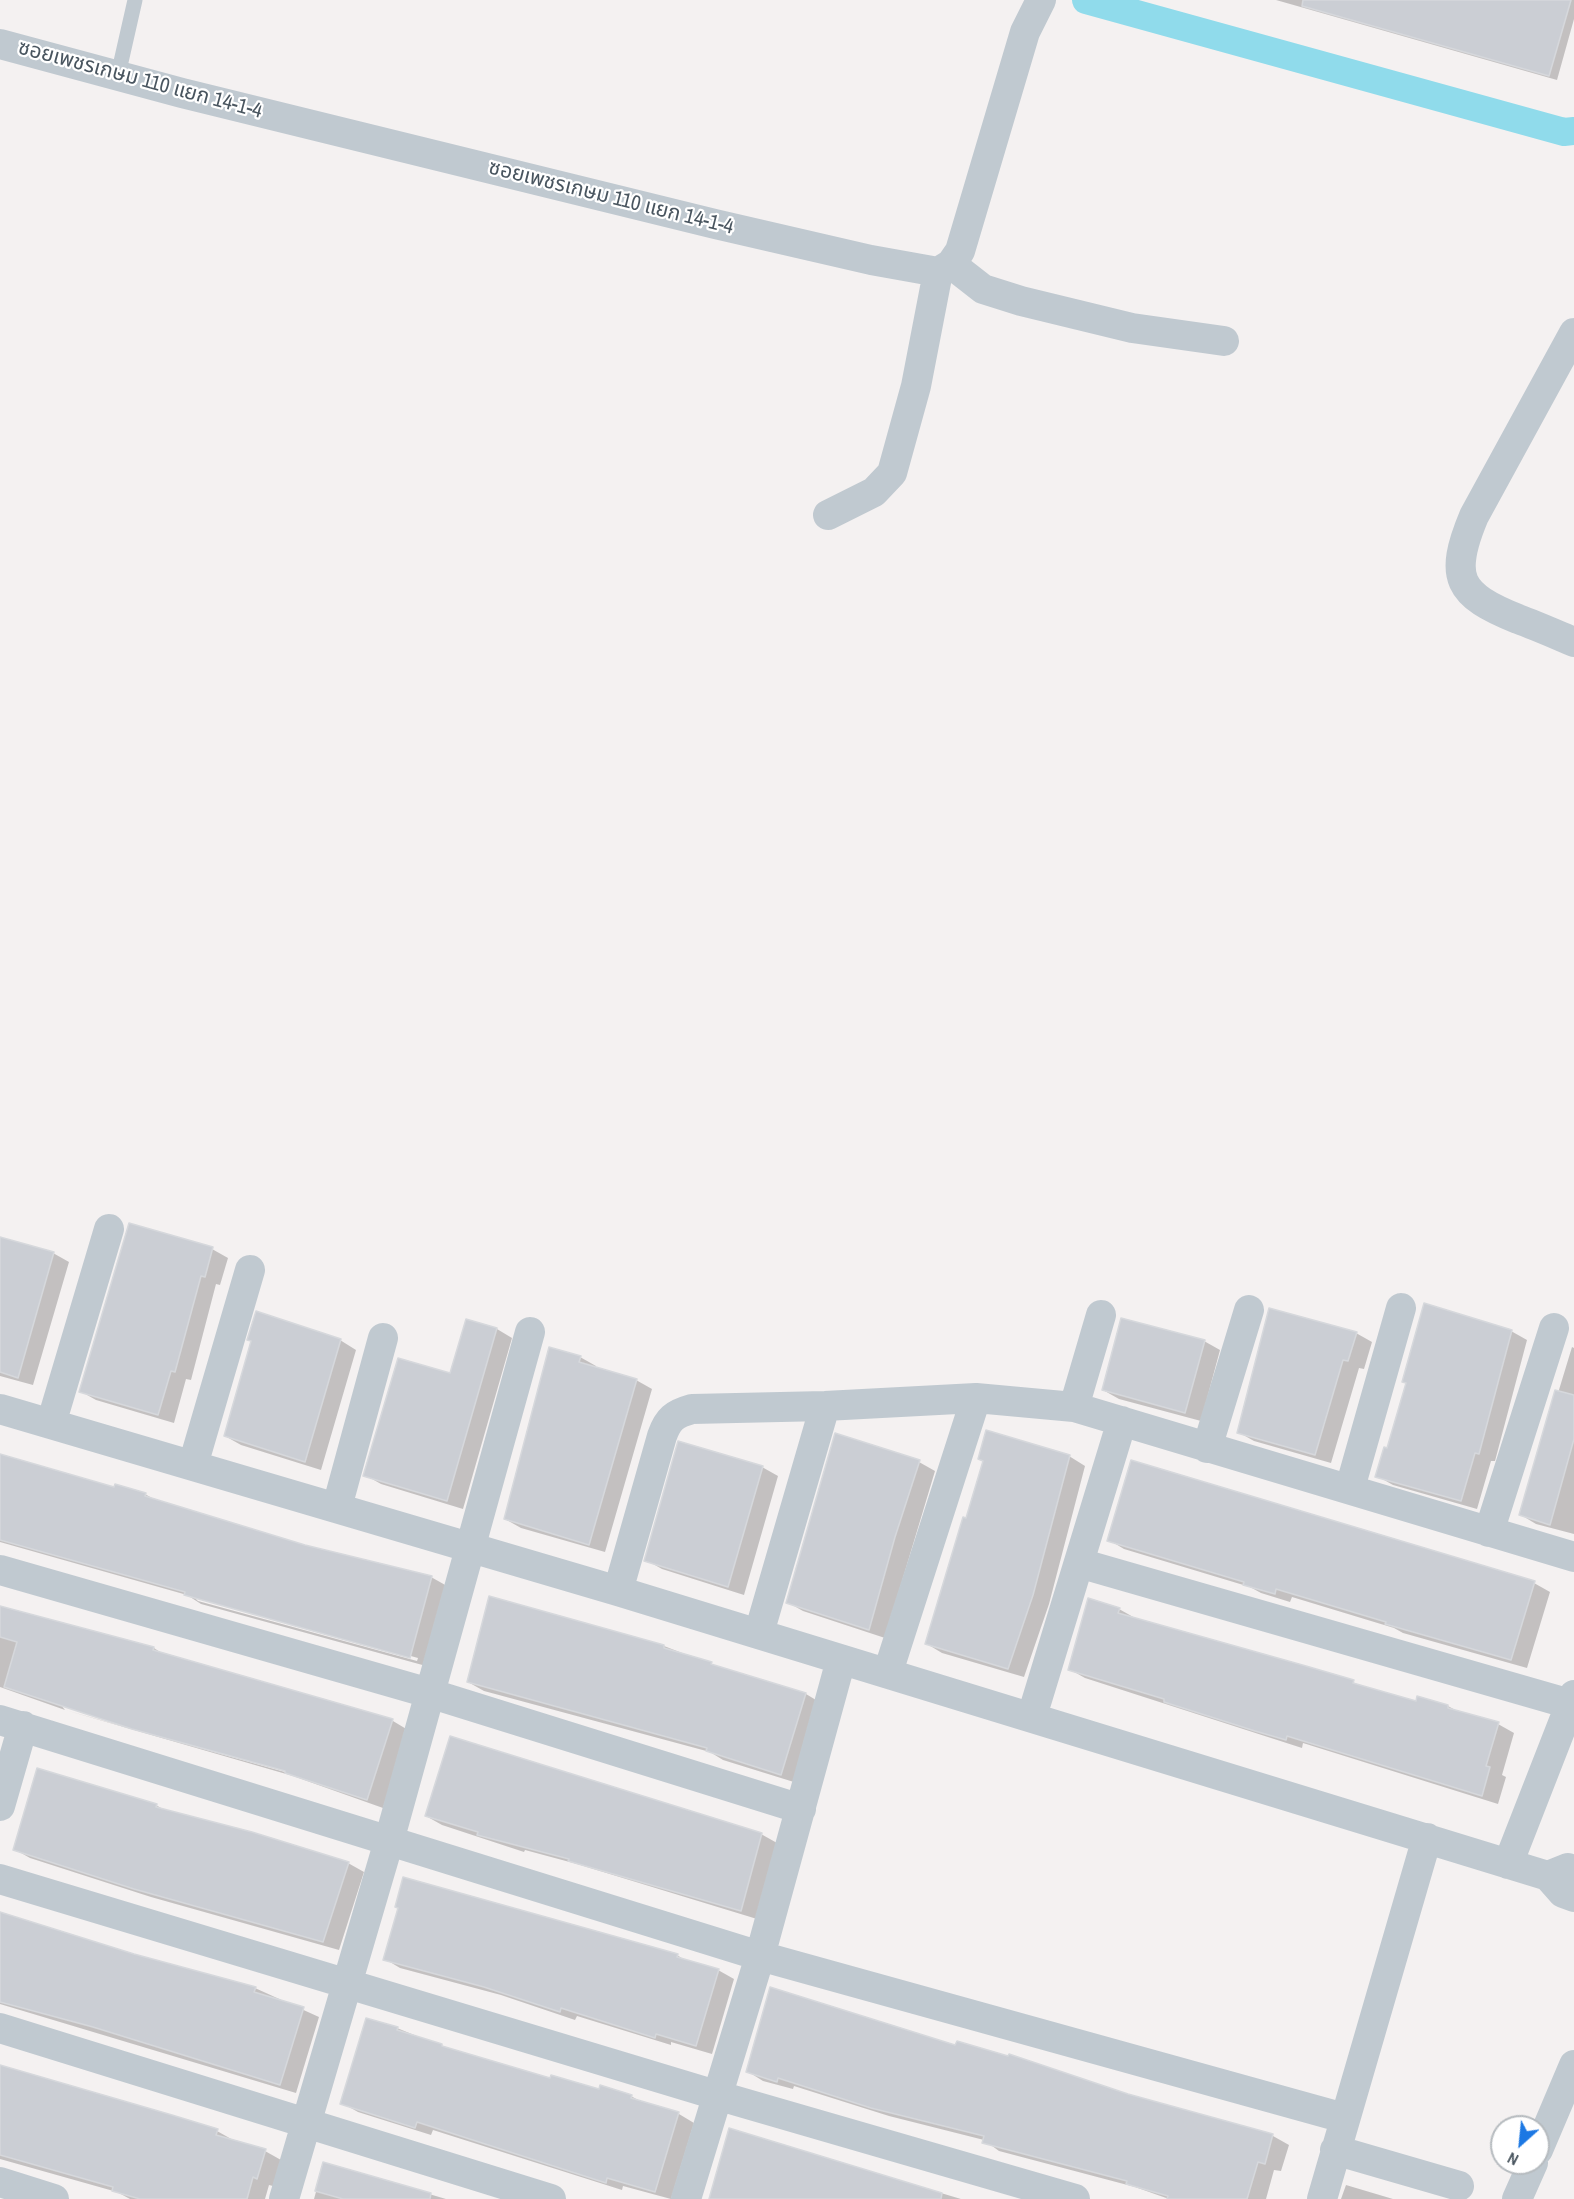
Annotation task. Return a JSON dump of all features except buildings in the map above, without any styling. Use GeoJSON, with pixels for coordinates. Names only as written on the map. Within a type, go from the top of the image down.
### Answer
{"type":"FeatureCollection","features":[{"type":"Feature","properties":{"kind":"street"},"geometry":{"type":"LineString","coordinates":[[828,514],[874,492],[892,473],[945,268],[960,251],[1025,32],[1041,0]]}},
{"type":"Feature","properties":{"kind":"street","name":"ซอยเพชรเกษม 110 แยก 14-1-4"},"geometry":{"type":"LineString","coordinates":[[0,44],[715,224],[871,260],[945,268]]}},
{"type":"Feature","properties":{"kind":"street"},"geometry":{"type":"LineString","coordinates":[[945,268],[983,289],[1021,301],[1132,327],[1224,341]]}},
{"type":"Feature","properties":{"kind":"street"},"geometry":{"type":"LineString","coordinates":[[1574,333],[1474,516],[1464,539],[1460,565],[1464,584],[1482,604],[1574,642]]}},
{"type":"Feature","properties":{"kind":"street"},"geometry":{"type":"LineString","coordinates":[[51,1424],[109,1229]]}},
{"type":"Feature","properties":{"kind":"street"},"geometry":{"type":"LineString","coordinates":[[193,1465],[250,1270]]}},
{"type":"Feature","properties":{"kind":"street"},"geometry":{"type":"LineString","coordinates":[[1350,1488],[1401,1308]]}},
{"type":"Feature","properties":{"kind":"street"},"geometry":{"type":"LineString","coordinates":[[1207,1448],[1249,1310]]}},
{"type":"Feature","properties":{"kind":"street"},"geometry":{"type":"LineString","coordinates":[[1074,1407],[1101,1315]]}},
{"type":"Feature","properties":{"kind":"street"},"geometry":{"type":"LineString","coordinates":[[1489,1532],[1554,1328]]}},
{"type":"Feature","properties":{"kind":"street"},"geometry":{"type":"LineString","coordinates":[[284,2199],[389,1841],[530,1332]]}},
{"type":"Feature","properties":{"kind":"street"},"geometry":{"type":"LineString","coordinates":[[337,1507],[383,1338]]}},
{"type":"Feature","properties":{"kind":"street"},"geometry":{"type":"LineString","coordinates":[[888,1672],[976,1398]]}},
{"type":"Feature","properties":{"kind":"street"},"geometry":{"type":"LineString","coordinates":[[618,1590],[662,1436],[667,1422],[676,1413],[692,1409],[825,1406],[976,1398],[1074,1407],[1574,1557]]}},
{"type":"Feature","properties":{"kind":"street"},"geometry":{"type":"LineString","coordinates":[[759,1633],[825,1406]]}},
{"type":"Feature","properties":{"kind":"street"},"geometry":{"type":"LineString","coordinates":[[0,1409],[618,1590],[1508,1864],[1561,1873],[1563,1893],[1574,1897]]}},
{"type":"Feature","properties":{"kind":"street"},"geometry":{"type":"LineString","coordinates":[[1032,1716],[1122,1421]]}},
{"type":"Feature","properties":{"kind":"street"},"geometry":{"type":"LineString","coordinates":[[1079,1563],[1572,1700],[1508,1864]]}},
{"type":"Feature","properties":{"kind":"street"},"geometry":{"type":"LineString","coordinates":[[0,1570],[429,1693],[801,1809]]}},
{"type":"Feature","properties":{"kind":"street"},"geometry":{"type":"LineString","coordinates":[[686,2199],[760,1956],[841,1660]]}},
{"type":"Feature","properties":{"kind":"street"},"geometry":{"type":"LineString","coordinates":[[0,1806],[11,1723],[760,1956],[1344,2118]]}},
{"type":"Feature","properties":{"kind":"street"},"geometry":{"type":"LineString","coordinates":[[1322,2199],[1427,1839]]}},
{"type":"Feature","properties":{"kind":"street"},"geometry":{"type":"LineString","coordinates":[[0,1879],[716,2095],[1075,2199]]}},
{"type":"Feature","properties":{"kind":"street"},"geometry":{"type":"LineString","coordinates":[[0,2028],[551,2199]]}},
{"type":"Feature","properties":{"kind":"street"},"geometry":{"type":"LineString","coordinates":[[1550,2122],[1574,2065]]}},
{"type":"Feature","properties":{"kind":"street"},"geometry":{"type":"LineString","coordinates":[[1335,2151],[1459,2186]]}},
{"type":"Feature","properties":{"kind":"street"},"geometry":{"type":"LineString","coordinates":[[1517,2199],[1528,2175]]}},
{"type":"Feature","properties":{"kind":"street"},"geometry":{"type":"LineString","coordinates":[[0,2182],[54,2199]]}},
{"type":"Feature","properties":{"kind":"lane"},"geometry":{"type":"LineString","coordinates":[[118,75],[135,0]]}},
{"type":"Feature","properties":{"kind":"waterway"},"geometry":{"type":"LineString","coordinates":[[1086,0],[1564,132],[1574,131]]}}]}
